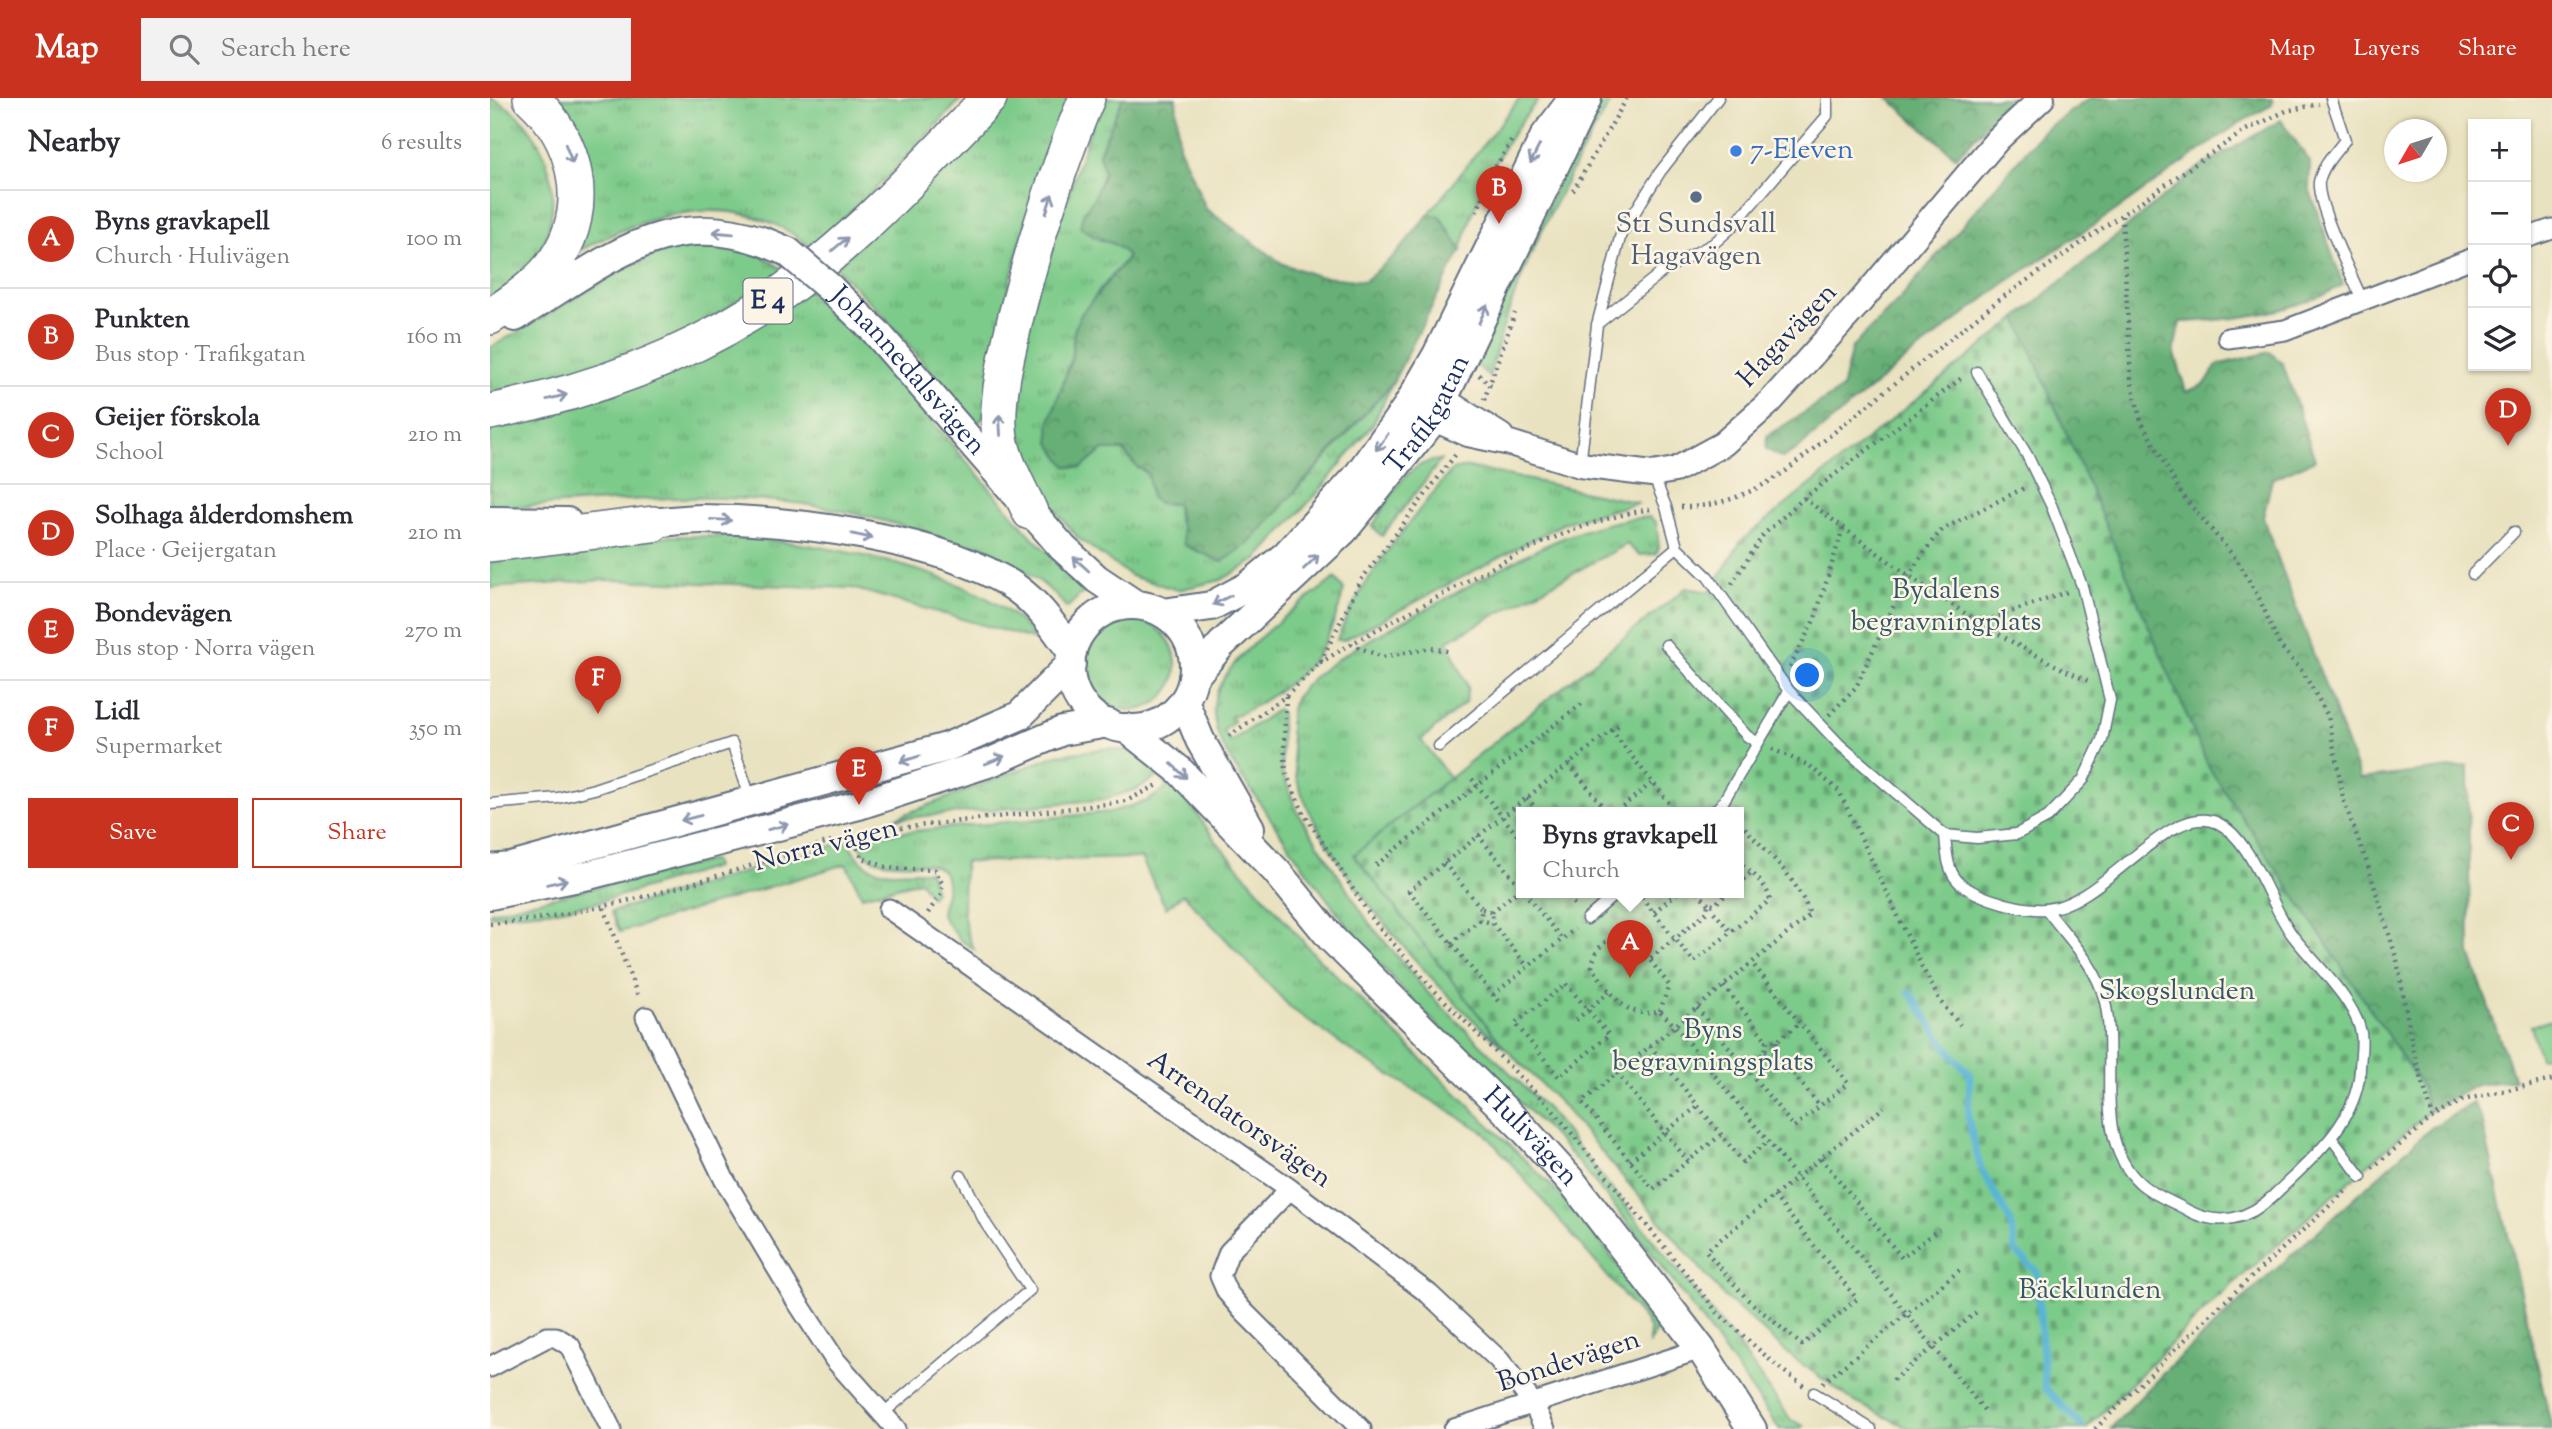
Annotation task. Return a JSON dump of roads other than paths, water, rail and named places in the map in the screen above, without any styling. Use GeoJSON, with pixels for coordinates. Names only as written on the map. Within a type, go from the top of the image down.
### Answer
{"type":"FeatureCollection","features":[{"type":"Feature","properties":{"kind":"highway"},"geometry":{"type":"LineString","coordinates":[[490,317],[537,281],[556,260],[572,226],[578,197],[573,164],[561,134],[531,98]]}},
{"type":"Feature","properties":{"kind":"highway","name":"E 4"},"geometry":{"type":"LineString","coordinates":[[490,412],[572,393],[632,373],[694,345],[754,312],[890,202],[989,98]]}},
{"type":"Feature","properties":{"kind":"highway"},"geometry":{"type":"LineString","coordinates":[[1030,512],[1008,464],[999,428],[1002,388],[1031,262],[1067,145],[1087,98]]}},
{"type":"Feature","properties":{"kind":"highway"},"geometry":{"type":"LineString","coordinates":[[490,544],[653,524]]}},
{"type":"Feature","properties":{"kind":"main road","name":"Trafikgatan"},"geometry":{"type":"LineString","coordinates":[[1163,613],[1211,606],[1247,587],[1286,555],[1356,478],[1413,396],[1437,355],[1545,136],[1574,98]]}},
{"type":"Feature","properties":{"kind":"main road","name":"Trafikgatan"},"geometry":{"type":"LineString","coordinates":[[1188,690],[1221,645],[1344,530],[1438,410],[1587,98]]}},
{"type":"Feature","properties":{"kind":"main road","name":"Johannedalsvägen"},"geometry":{"type":"LineString","coordinates":[[490,329],[613,256],[650,239],[678,231],[742,235],[788,252],[875,331],[1030,512],[1097,579],[1136,605]]}},
{"type":"Feature","properties":{"kind":"main road"},"geometry":{"type":"LineString","coordinates":[[490,521],[653,524],[698,519],[795,523],[937,553],[985,571],[1016,588],[1040,608],[1071,658]]}},
{"type":"Feature","properties":{"kind":"main road"},"geometry":{"type":"LineString","coordinates":[[1136,605],[1163,613],[1182,630],[1192,649],[1188,690],[1157,724],[1117,726],[1082,703],[1071,675],[1071,658],[1077,638],[1092,620],[1116,607],[1136,605]]}},
{"type":"Feature","properties":{"kind":"main road"},"geometry":{"type":"LineString","coordinates":[[490,869],[510,867],[879,768],[993,730],[1019,716],[1071,658]]}},
{"type":"Feature","properties":{"kind":"main road","name":"Hulivägen"},"geometry":{"type":"LineString","coordinates":[[1188,690],[1200,740],[1277,872]]}},
{"type":"Feature","properties":{"kind":"main road","name":"Hulivägen"},"geometry":{"type":"LineString","coordinates":[[1117,726],[1179,770],[1277,872],[1332,939],[1524,1129],[1573,1183],[1700,1349],[1752,1429]]}},
{"type":"Feature","properties":{"kind":"main road","name":"Norra vägen"},"geometry":{"type":"LineString","coordinates":[[490,895],[589,875],[846,808],[991,762],[1062,732],[1117,726]]}},
{"type":"Feature","properties":{"kind":"street","name":"Hagavägen"},"geometry":{"type":"LineString","coordinates":[[1413,396],[1510,443],[1580,465],[1652,474],[1675,470],[1723,444],[1770,402],[1860,302],[1980,159],[2042,98]]}},
{"type":"Feature","properties":{"kind":"street"},"geometry":{"type":"LineString","coordinates":[[2531,236],[2552,229]]}},
{"type":"Feature","properties":{"kind":"street"},"geometry":{"type":"LineString","coordinates":[[2228,338],[2285,330],[2468,260]]}},
{"type":"Feature","properties":{"kind":"street","name":"Arrendatorsvägen"},"geometry":{"type":"LineString","coordinates":[[889,909],[1290,1189],[1429,1294],[1481,1341],[1533,1403],[1545,1429]]}},
{"type":"Feature","properties":{"kind":"street"},"geometry":{"type":"LineString","coordinates":[[646,1017],[724,1179],[835,1360],[896,1429]]}},
{"type":"Feature","properties":{"kind":"street"},"geometry":{"type":"LineString","coordinates":[[1290,1189],[1229,1252],[1220,1276],[1227,1292],[1243,1311],[1362,1429]]}},
{"type":"Feature","properties":{"kind":"street"},"geometry":{"type":"LineString","coordinates":[[490,1367],[547,1337],[556,1337],[570,1346],[611,1429]]}},
{"type":"Feature","properties":{"kind":"street","name":"Bondevägen"},"geometry":{"type":"LineString","coordinates":[[1454,1429],[1700,1349]]}},
{"type":"Feature","properties":{"kind":"lane"},"geometry":{"type":"LineString","coordinates":[[1580,465],[1597,325],[1621,234],[1660,172],[1718,98]]}},
{"type":"Feature","properties":{"kind":"lane"},"geometry":{"type":"LineString","coordinates":[[1597,325],[1667,268],[1713,244],[1731,228],[1827,116],[1827,98]]}},
{"type":"Feature","properties":{"kind":"lane"},"geometry":{"type":"LineString","coordinates":[[2330,100],[2345,140],[2327,163],[2319,183],[2324,209],[2362,299]]}},
{"type":"Feature","properties":{"kind":"lane"},"geometry":{"type":"LineString","coordinates":[[1652,474],[1666,507],[1677,547],[1708,577],[1789,691],[1821,724],[1945,835],[1977,838],[2017,834],[2048,817],[2083,780],[2102,740],[2110,701],[2082,586],[2039,480],[1977,372]]}},
{"type":"Feature","properties":{"kind":"lane"},"geometry":{"type":"LineString","coordinates":[[2473,573],[2514,532]]}},
{"type":"Feature","properties":{"kind":"lane"},"geometry":{"type":"LineString","coordinates":[[1439,746],[1677,547]]}},
{"type":"Feature","properties":{"kind":"lane"},"geometry":{"type":"LineString","coordinates":[[1666,645],[1747,736],[1758,743]]}},
{"type":"Feature","properties":{"kind":"lane"},"geometry":{"type":"LineString","coordinates":[[1718,807],[1789,691]]}},
{"type":"Feature","properties":{"kind":"lane"},"geometry":{"type":"LineString","coordinates":[[490,804],[558,798],[594,789],[732,743],[752,803]]}},
{"type":"Feature","properties":{"kind":"lane"},"geometry":{"type":"LineString","coordinates":[[1945,835],[1950,869],[1954,878],[1966,890],[2005,904],[2047,910],[2076,899],[2102,884],[2176,825],[2194,820],[2217,822],[2237,838],[2277,913],[2331,982],[2360,1031],[2359,1077],[2344,1118],[2332,1139],[2264,1204],[2223,1222],[2202,1218],[2143,1186],[2126,1169],[2112,1132],[2111,1033],[2104,996],[2092,969],[2047,910]]}},
{"type":"Feature","properties":{"kind":"lane"},"geometry":{"type":"LineString","coordinates":[[1587,919],[1611,898]]}},
{"type":"Feature","properties":{"kind":"lane"},"geometry":{"type":"LineString","coordinates":[[2332,1139],[2361,1177]]}},
{"type":"Feature","properties":{"kind":"lane"},"geometry":{"type":"LineString","coordinates":[[881,1415],[1030,1290],[986,1224],[961,1176]]}},
{"type":"Feature","properties":{"kind":"lane"},"geometry":{"type":"LineString","coordinates":[[1814,1393],[1871,1429]]}},
{"type":"Feature","properties":{"kind":"waterway"},"geometry":{"type":"LineString","coordinates":[[1909,992],[1945,1045],[1970,1074],[1968,1119],[1980,1167],[2011,1222],[2015,1251],[2037,1272],[2045,1388],[2081,1425]]}},
{"type":"Feature","properties":{"kind":"place","name":"7-Eleven"},"geometry":{"type":"Point","coordinates":[1736,151]}},
{"type":"Feature","properties":{"kind":"place","name":"St1 Sundsvall Hagavägen"},"geometry":{"type":"Point","coordinates":[1696,197]}},
{"type":"Feature","properties":{"kind":"place","name":"Punkten"},"geometry":{"type":"Point","coordinates":[1499,224]}},
{"type":"Feature","properties":{"kind":"place","name":"Solhaga ålderdomshem"},"geometry":{"type":"Point","coordinates":[2508,446]}},
{"type":"Feature","properties":{"kind":"place","name":"Lidl"},"geometry":{"type":"Point","coordinates":[598,714]}},
{"type":"Feature","properties":{"kind":"place","name":"Bondevägen"},"geometry":{"type":"Point","coordinates":[859,805]}},
{"type":"Feature","properties":{"kind":"place","name":"Geijer förskola"},"geometry":{"type":"Point","coordinates":[2511,860]}},
{"type":"Feature","properties":{"kind":"place","name":"Byns gravkapell"},"geometry":{"type":"Point","coordinates":[1630,978]}},
{"type":"Feature","properties":{"kind":"park label","name":"Bydalens begravningplats"},"geometry":{"type":"Point","coordinates":[1946,607]}},
{"type":"Feature","properties":{"kind":"park label","name":"Skogslunden"},"geometry":{"type":"Point","coordinates":[2177,992]}},
{"type":"Feature","properties":{"kind":"park label","name":"Byns begravningsplats"},"geometry":{"type":"Point","coordinates":[1713,1047]}},
{"type":"Feature","properties":{"kind":"park label","name":"Bäcklunden"},"geometry":{"type":"Point","coordinates":[2090,1291]}}]}
